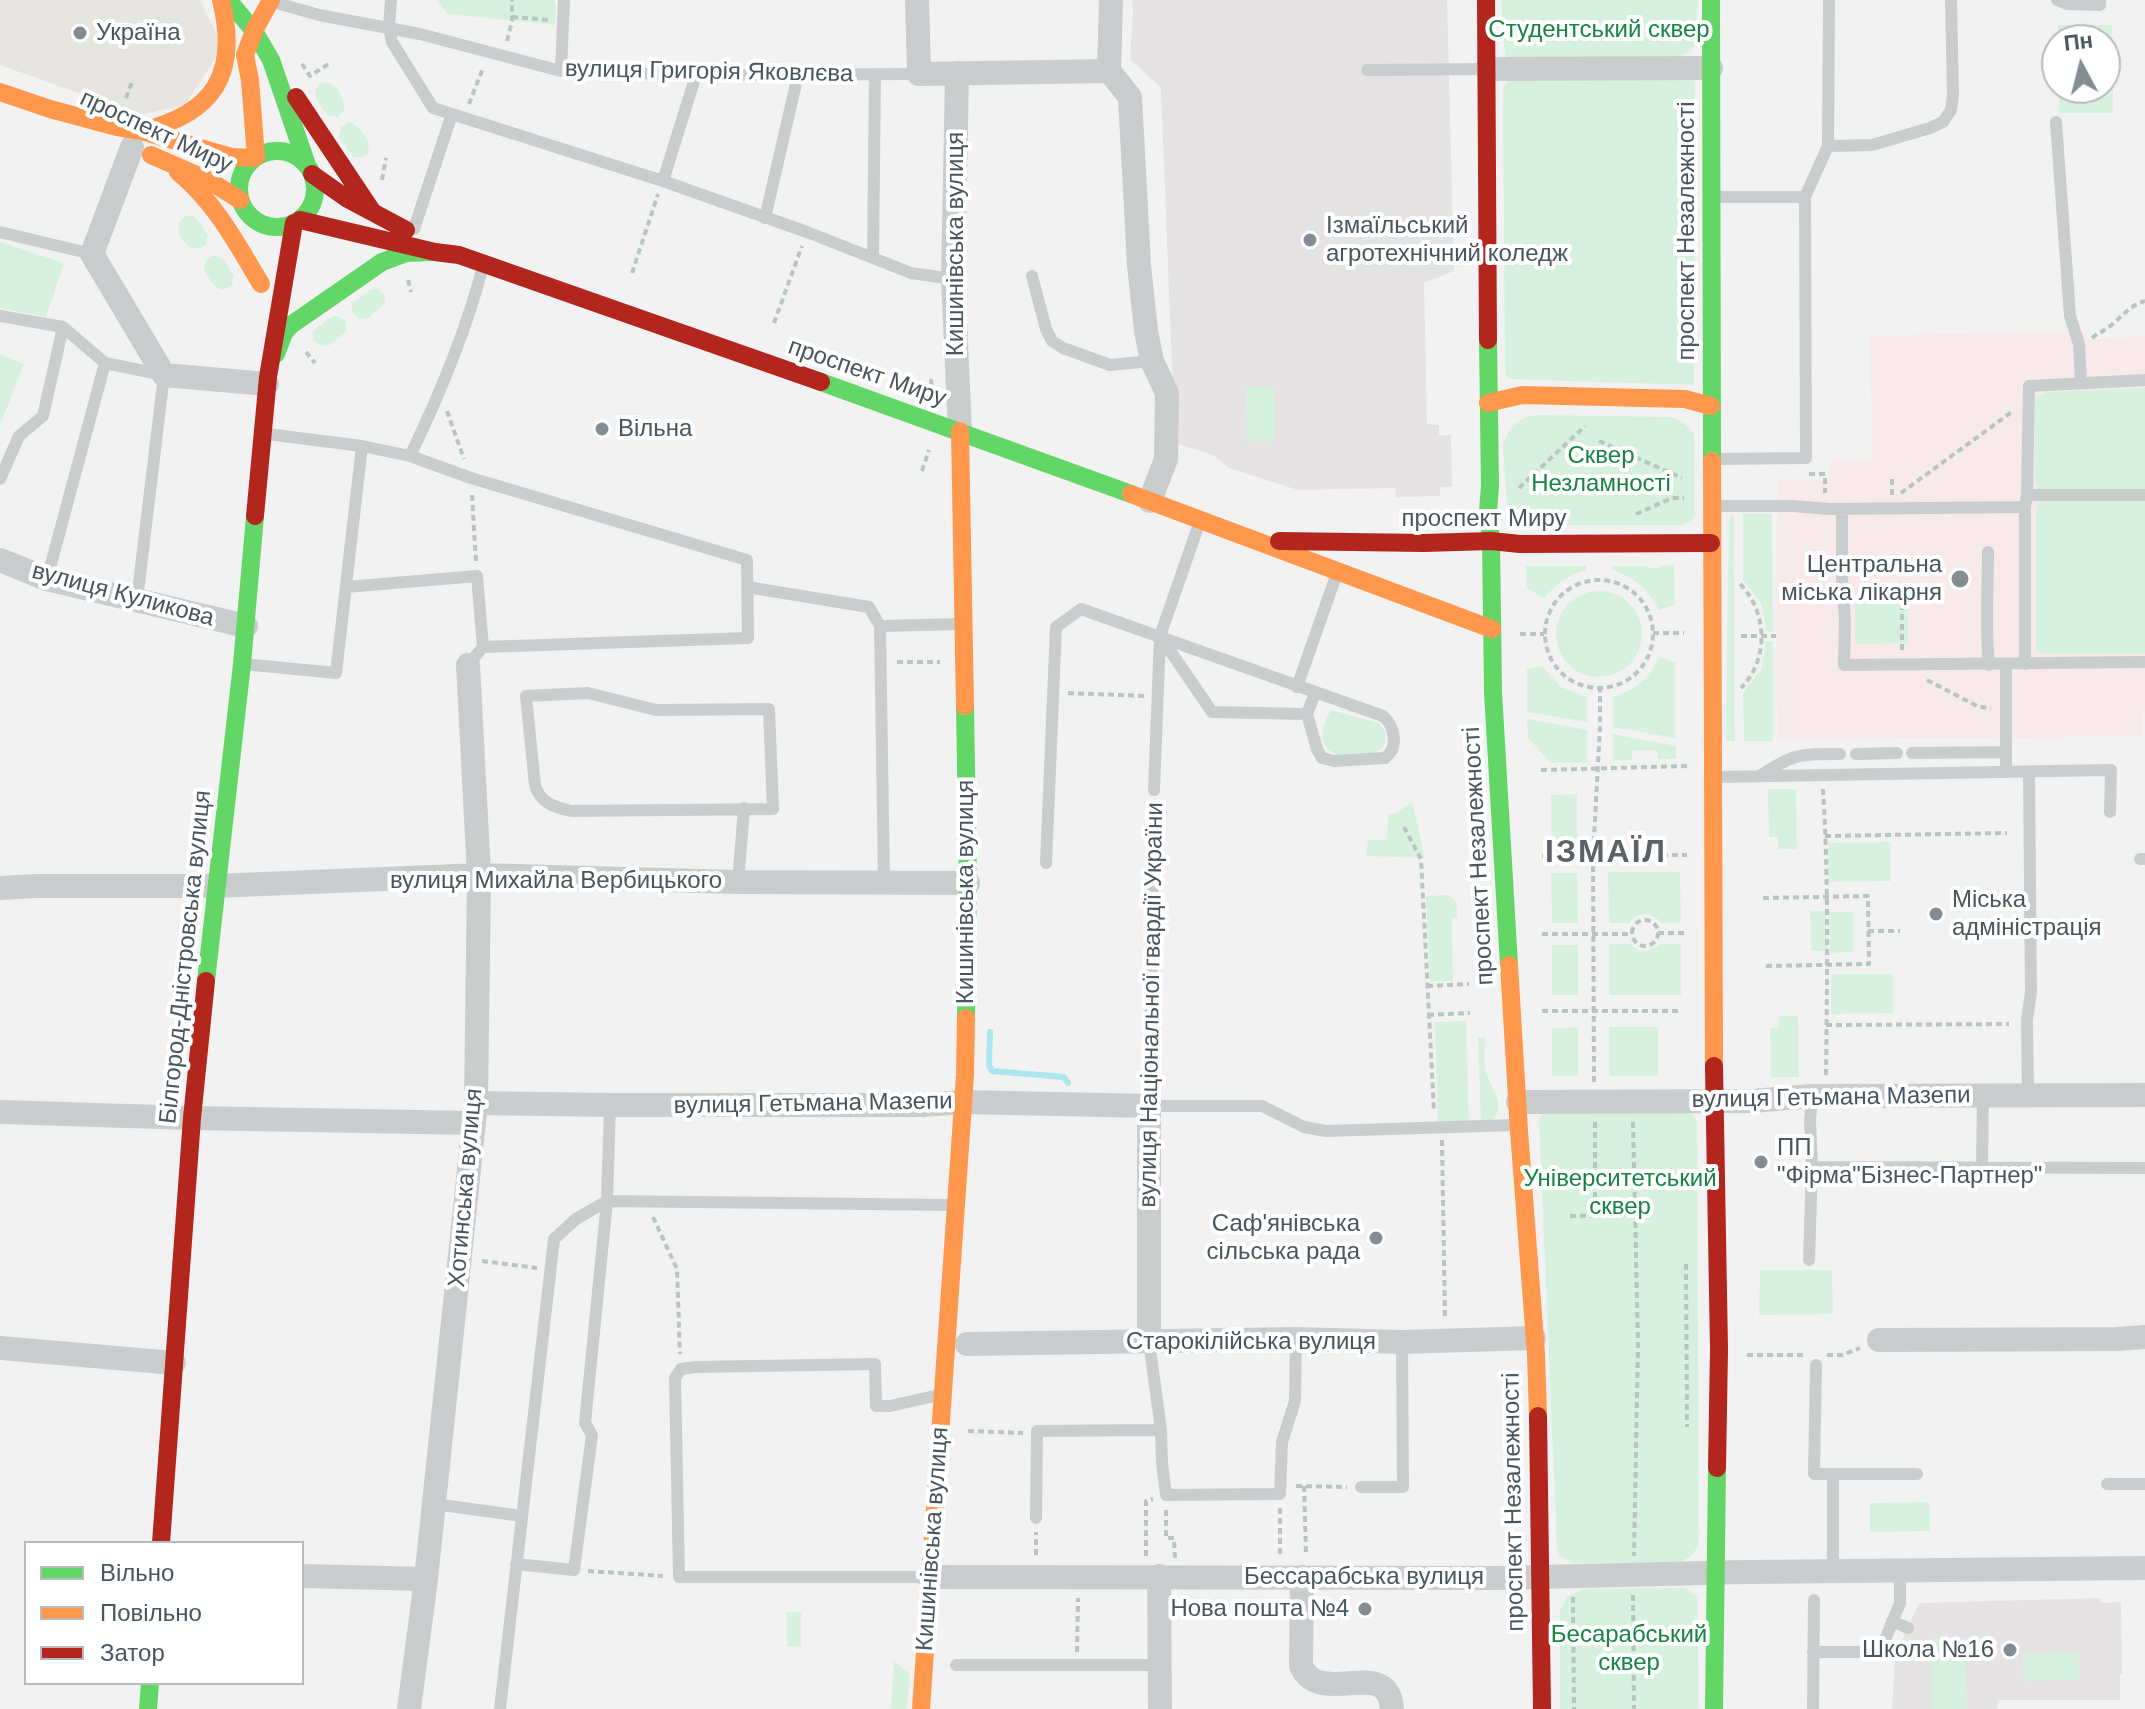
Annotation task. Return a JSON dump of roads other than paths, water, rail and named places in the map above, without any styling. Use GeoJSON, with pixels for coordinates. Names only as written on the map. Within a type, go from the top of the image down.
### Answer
{"type":"FeatureCollection","features":[{"type":"Feature","properties":{"kind":"main road"},"geometry":{"type":"LineString","coordinates":[[221,0],[228,30],[227,52],[213,94],[189,116],[137,139],[191,182],[211,205],[261,284]]}},
{"type":"Feature","properties":{"kind":"main road"},"geometry":{"type":"LineString","coordinates":[[228,0],[254,31],[372,211]]}},
{"type":"Feature","properties":{"kind":"main road"},"geometry":{"type":"LineString","coordinates":[[222,73],[245,55],[269,0]]}},
{"type":"Feature","properties":{"kind":"main road","name":"проспект Незалежності"},"geometry":{"type":"LineString","coordinates":[[1486,0],[1488,511],[1497,776],[1534,1338],[1542,1709]]}},
{"type":"Feature","properties":{"kind":"main road","name":"проспект Незалежності"},"geometry":{"type":"LineString","coordinates":[[1711,0],[1714,1101],[1719,1349],[1714,1709]]}},
{"type":"Feature","properties":{"kind":"main road"},"geometry":{"type":"LineString","coordinates":[[245,55],[250,80],[254,157]]}},
{"type":"Feature","properties":{"kind":"main road"},"geometry":{"type":"LineString","coordinates":[[271,60],[310,170],[315,185],[314,196],[308,212],[297,221],[278,227],[262,225],[252,219],[241,203],[238,189],[240,177],[254,157],[266,152],[283,151],[294,154],[310,170]]}},
{"type":"Feature","properties":{"kind":"main road","name":"проспект Миру"},"geometry":{"type":"LineString","coordinates":[[0,92],[117,127],[241,203]]}},
{"type":"Feature","properties":{"kind":"main road","name":"проспект Миру"},"geometry":{"type":"LineString","coordinates":[[137,139],[231,157],[254,157]]}},
{"type":"Feature","properties":{"kind":"main road","name":"проспект Миру"},"geometry":{"type":"LineString","coordinates":[[310,170],[326,187],[350,202],[459,255],[960,431],[1492,629]]}},
{"type":"Feature","properties":{"kind":"main road","name":"Білгород-Дністровська вулиця"},"geometry":{"type":"LineString","coordinates":[[161,1541],[192,1118],[215,886],[246,626],[268,380],[268,308],[241,203]]}},
{"type":"Feature","properties":{"kind":"main road","name":"проспект Миру"},"geometry":{"type":"LineString","coordinates":[[297,221],[459,255]]}},
{"type":"Feature","properties":{"kind":"main road","name":"Білгород-Дністровська вулиця"},"geometry":{"type":"LineString","coordinates":[[268,380],[297,221]]}},
{"type":"Feature","properties":{"kind":"main road"},"geometry":{"type":"LineString","coordinates":[[268,380],[284,333],[300,318],[389,258],[414,251],[435,252]]}},
{"type":"Feature","properties":{"kind":"main road"},"geometry":{"type":"LineString","coordinates":[[1488,403],[1522,395],[1685,399],[1711,406]]}},
{"type":"Feature","properties":{"kind":"main road","name":"Кишинівська вулиця"},"geometry":{"type":"LineString","coordinates":[[921,1709],[963,1102],[967,998],[968,883],[960,431]]}},
{"type":"Feature","properties":{"kind":"main road","name":"проспект Миру"},"geometry":{"type":"LineString","coordinates":[[1256,541],[1711,543]]}},
{"type":"Feature","properties":{"kind":"main road"},"geometry":{"type":"LineString","coordinates":[[148,1709],[150,1685]]}},
{"type":"Feature","properties":{"kind":"street"},"geometry":{"type":"LineString","coordinates":[[917,0],[919,74]]}},
{"type":"Feature","properties":{"kind":"street"},"geometry":{"type":"LineString","coordinates":[[1111,0],[1109,71],[1130,97],[1139,265],[1146,331],[1152,361],[1167,393],[1166,459],[1150,501]]}},
{"type":"Feature","properties":{"kind":"street"},"geometry":{"type":"LineString","coordinates":[[1487,69],[1711,68]]}},
{"type":"Feature","properties":{"kind":"street","name":"вулиця Григорія Яковлєва"},"geometry":{"type":"LineString","coordinates":[[919,74],[1109,71]]}},
{"type":"Feature","properties":{"kind":"street","name":"Кишинівська вулиця"},"geometry":{"type":"LineString","coordinates":[[957,73],[953,279],[960,431]]}},
{"type":"Feature","properties":{"kind":"street"},"geometry":{"type":"LineString","coordinates":[[137,139],[92,254],[164,375],[268,380]]}},
{"type":"Feature","properties":{"kind":"street","name":"вулиця Куликова"},"geometry":{"type":"LineString","coordinates":[[0,560],[47,579],[246,626]]}},
{"type":"Feature","properties":{"kind":"street","name":"Хотинська вулиця"},"geometry":{"type":"LineString","coordinates":[[409,1709],[426,1579],[475,1113],[479,875],[475,656]]}},
{"type":"Feature","properties":{"kind":"street","name":"вулиця Михайла Вербицького"},"geometry":{"type":"LineString","coordinates":[[0,888],[215,886],[479,875],[738,882],[968,883]]}},
{"type":"Feature","properties":{"kind":"street","name":"вулиця Гетьмана Мазепи"},"geometry":{"type":"LineString","coordinates":[[1518,1114],[1752,1101],[1819,1087],[1983,1095],[2145,1095]]}},
{"type":"Feature","properties":{"kind":"street","name":"вулиця Гетьмана Мазепи"},"geometry":{"type":"LineString","coordinates":[[0,1112],[192,1118],[475,1113],[610,1105],[922,1105],[963,1102],[1149,1106]]}},
{"type":"Feature","properties":{"kind":"street","name":"вулиця Національної гвардії України"},"geometry":{"type":"LineString","coordinates":[[1149,1106],[1149,1341]]}},
{"type":"Feature","properties":{"kind":"street"},"geometry":{"type":"LineString","coordinates":[[1879,1340],[2145,1337]]}},
{"type":"Feature","properties":{"kind":"street","name":"Старокілійська вулиця"},"geometry":{"type":"LineString","coordinates":[[972,1344],[1296,1339],[1402,1342],[1534,1338]]}},
{"type":"Feature","properties":{"kind":"street"},"geometry":{"type":"LineString","coordinates":[[0,1348],[174,1363]]}},
{"type":"Feature","properties":{"kind":"street"},"geometry":{"type":"LineString","coordinates":[[1304,1568],[1301,1666],[1305,1674],[1319,1684],[1373,1683],[1383,1687],[1390,1695],[1392,1709]]}},
{"type":"Feature","properties":{"kind":"street","name":"Бессарабська вулиця"},"geometry":{"type":"LineString","coordinates":[[929,1577],[1304,1568],[1541,1578],[2145,1568]]}},
{"type":"Feature","properties":{"kind":"street"},"geometry":{"type":"LineString","coordinates":[[1152,1572],[1160,1665],[1160,1709]]}},
{"type":"Feature","properties":{"kind":"street"},"geometry":{"type":"LineString","coordinates":[[304,1576],[426,1579]]}},
{"type":"Feature","properties":{"kind":"lane","name":"вулиця Григорія Яковлєва"},"geometry":{"type":"LineString","coordinates":[[269,0],[319,15],[389,28],[561,71],[696,75],[919,74]]}},
{"type":"Feature","properties":{"kind":"lane"},"geometry":{"type":"LineString","coordinates":[[391,0],[389,28],[392,42],[433,108],[663,181],[911,273],[953,279]]}},
{"type":"Feature","properties":{"kind":"lane"},"geometry":{"type":"LineString","coordinates":[[561,71],[564,0]]}},
{"type":"Feature","properties":{"kind":"lane"},"geometry":{"type":"LineString","coordinates":[[1711,459],[1806,458],[1805,197],[1828,146],[1829,0]]}},
{"type":"Feature","properties":{"kind":"lane"},"geometry":{"type":"LineString","coordinates":[[1828,146],[1872,145],[1943,122],[1951,110],[1953,95],[1951,0]]}},
{"type":"Feature","properties":{"kind":"lane"},"geometry":{"type":"LineString","coordinates":[[2057,0],[2067,4],[2089,5],[2100,5],[2100,0]]}},
{"type":"Feature","properties":{"kind":"lane"},"geometry":{"type":"LineString","coordinates":[[1367,70],[1487,69]]}},
{"type":"Feature","properties":{"kind":"lane"},"geometry":{"type":"LineString","coordinates":[[873,258],[875,74]]}},
{"type":"Feature","properties":{"kind":"lane"},"geometry":{"type":"LineString","coordinates":[[663,181],[696,75]]}},
{"type":"Feature","properties":{"kind":"lane"},"geometry":{"type":"LineString","coordinates":[[765,218],[798,75]]}},
{"type":"Feature","properties":{"kind":"lane"},"geometry":{"type":"LineString","coordinates":[[413,233],[458,116]]}},
{"type":"Feature","properties":{"kind":"lane"},"geometry":{"type":"LineString","coordinates":[[2056,122],[2070,316],[2079,344],[2081,383]]}},
{"type":"Feature","properties":{"kind":"lane"},"geometry":{"type":"LineString","coordinates":[[1711,197],[1805,197]]}},
{"type":"Feature","properties":{"kind":"lane"},"geometry":{"type":"LineString","coordinates":[[0,232],[92,254]]}},
{"type":"Feature","properties":{"kind":"lane"},"geometry":{"type":"LineString","coordinates":[[410,456],[440,392],[472,309],[484,263]]}},
{"type":"Feature","properties":{"kind":"lane"},"geometry":{"type":"LineString","coordinates":[[1032,276],[1052,341],[1110,365],[1152,361]]}},
{"type":"Feature","properties":{"kind":"lane"},"geometry":{"type":"LineString","coordinates":[[0,316],[63,327],[105,363],[164,375],[137,600]]}},
{"type":"Feature","properties":{"kind":"lane"},"geometry":{"type":"LineString","coordinates":[[0,479],[19,436],[43,416],[63,327]]}},
{"type":"Feature","properties":{"kind":"lane"},"geometry":{"type":"LineString","coordinates":[[47,579],[105,363]]}},
{"type":"Feature","properties":{"kind":"lane"},"geometry":{"type":"LineString","coordinates":[[2025,664],[2029,386],[2145,380]]}},
{"type":"Feature","properties":{"kind":"lane"},"geometry":{"type":"LineString","coordinates":[[264,434],[362,446],[410,456],[471,478],[747,560],[748,638],[475,656],[477,576],[346,587]]}},
{"type":"Feature","properties":{"kind":"lane"},"geometry":{"type":"LineString","coordinates":[[242,664],[336,673],[362,446]]}},
{"type":"Feature","properties":{"kind":"lane"},"geometry":{"type":"LineString","coordinates":[[1711,506],[1842,509],[2145,495]]}},
{"type":"Feature","properties":{"kind":"lane"},"geometry":{"type":"LineString","coordinates":[[1842,509],[1844,665],[2145,662]]}},
{"type":"Feature","properties":{"kind":"lane","name":"вулиця Національної гвардії України"},"geometry":{"type":"LineString","coordinates":[[1154,790],[1160,636],[1201,520]]}},
{"type":"Feature","properties":{"kind":"lane"},"geometry":{"type":"LineString","coordinates":[[1988,552],[1986,637],[1989,665]]}},
{"type":"Feature","properties":{"kind":"lane"},"geometry":{"type":"LineString","coordinates":[[1297,687],[1338,573]]}},
{"type":"Feature","properties":{"kind":"lane"},"geometry":{"type":"LineString","coordinates":[[747,587],[869,607],[880,626],[884,882]]}},
{"type":"Feature","properties":{"kind":"lane"},"geometry":{"type":"LineString","coordinates":[[1046,863],[1056,627],[1081,609],[1383,716],[1392,728],[1394,749],[1385,758],[1334,761],[1322,758],[1307,714],[1315,693]]}},
{"type":"Feature","properties":{"kind":"lane"},"geometry":{"type":"LineString","coordinates":[[880,626],[963,624]]}},
{"type":"Feature","properties":{"kind":"lane"},"geometry":{"type":"LineString","coordinates":[[1160,636],[1212,712],[1307,714]]}},
{"type":"Feature","properties":{"kind":"lane"},"geometry":{"type":"LineString","coordinates":[[2006,664],[2006,772]]}},
{"type":"Feature","properties":{"kind":"lane"},"geometry":{"type":"LineString","coordinates":[[588,693],[656,710],[769,709],[773,809],[744,808],[571,811],[551,805],[538,795],[535,785],[526,696],[588,693]]}},
{"type":"Feature","properties":{"kind":"lane"},"geometry":{"type":"LineString","coordinates":[[1912,753],[2006,752]]}},
{"type":"Feature","properties":{"kind":"lane"},"geometry":{"type":"LineString","coordinates":[[1856,754],[1897,753]]}},
{"type":"Feature","properties":{"kind":"lane"},"geometry":{"type":"LineString","coordinates":[[1759,776],[1796,755],[1840,754]]}},
{"type":"Feature","properties":{"kind":"lane"},"geometry":{"type":"LineString","coordinates":[[1713,777],[2111,770],[2110,812]]}},
{"type":"Feature","properties":{"kind":"lane"},"geometry":{"type":"LineString","coordinates":[[2028,1095],[2027,1020],[2031,992],[2029,772]]}},
{"type":"Feature","properties":{"kind":"lane"},"geometry":{"type":"LineString","coordinates":[[738,882],[744,808]]}},
{"type":"Feature","properties":{"kind":"lane","name":"вулиця Національної гвардії України"},"geometry":{"type":"LineString","coordinates":[[1149,1106],[1153,875]]}},
{"type":"Feature","properties":{"kind":"lane"},"geometry":{"type":"LineString","coordinates":[[1809,1260],[1810,1120],[1819,1087]]}},
{"type":"Feature","properties":{"kind":"lane"},"geometry":{"type":"LineString","coordinates":[[1982,1168],[1983,1095]]}},
{"type":"Feature","properties":{"kind":"lane"},"geometry":{"type":"LineString","coordinates":[[516,1564],[574,1570],[592,1435],[585,1423],[607,1201],[610,1105]]}},
{"type":"Feature","properties":{"kind":"lane"},"geometry":{"type":"LineString","coordinates":[[1149,1106],[1262,1106],[1304,1127],[1326,1131],[1518,1114]]}},
{"type":"Feature","properties":{"kind":"lane"},"geometry":{"type":"LineString","coordinates":[[1812,1167],[2145,1168]]}},
{"type":"Feature","properties":{"kind":"lane"},"geometry":{"type":"LineString","coordinates":[[500,1709],[554,1239],[576,1219],[607,1201],[956,1205]]}},
{"type":"Feature","properties":{"kind":"lane","name":"вулиця Національної гвардії України"},"geometry":{"type":"LineString","coordinates":[[1149,1341],[1166,1495],[1280,1490],[1282,1442],[1295,1401],[1296,1339]]}},
{"type":"Feature","properties":{"kind":"lane"},"geometry":{"type":"LineString","coordinates":[[1361,1487],[1403,1487],[1402,1342]]}},
{"type":"Feature","properties":{"kind":"lane","name":"Бессарабська вулиця"},"geometry":{"type":"LineString","coordinates":[[929,1577],[679,1577],[675,1378],[681,1369],[875,1364],[876,1406],[890,1406],[943,1394]]}},
{"type":"Feature","properties":{"kind":"lane"},"geometry":{"type":"LineString","coordinates":[[1816,1365],[1814,1474],[1917,1474]]}},
{"type":"Feature","properties":{"kind":"lane"},"geometry":{"type":"LineString","coordinates":[[1036,1518],[1037,1431],[1161,1430]]}},
{"type":"Feature","properties":{"kind":"lane"},"geometry":{"type":"LineString","coordinates":[[1833,1474],[1833,1571]]}},
{"type":"Feature","properties":{"kind":"lane"},"geometry":{"type":"LineString","coordinates":[[2107,1484],[2145,1484]]}},
{"type":"Feature","properties":{"kind":"lane"},"geometry":{"type":"LineString","coordinates":[[434,1504],[522,1516]]}},
{"type":"Feature","properties":{"kind":"lane"},"geometry":{"type":"LineString","coordinates":[[1813,1652],[1880,1652],[1900,1603],[1900,1570]]}},
{"type":"Feature","properties":{"kind":"lane"},"geometry":{"type":"LineString","coordinates":[[1813,1709],[1814,1600]]}},
{"type":"Feature","properties":{"kind":"lane"},"geometry":{"type":"LineString","coordinates":[[1892,1621],[1908,1628]]}},
{"type":"Feature","properties":{"kind":"lane"},"geometry":{"type":"LineString","coordinates":[[956,1665],[1160,1665]]}},
{"type":"Feature","properties":{"kind":"waterway"},"geometry":{"type":"LineString","coordinates":[[990,1032],[989,1065],[992,1071],[1064,1077],[1068,1083]]}},
{"type":"Feature","properties":{"kind":"place","name":"Україна"},"geometry":{"type":"Point","coordinates":[80,33]}},
{"type":"Feature","properties":{"kind":"place","name":"Ізмаїльський агротехнічний коледж"},"geometry":{"type":"Point","coordinates":[1310,240]}},
{"type":"Feature","properties":{"kind":"place","name":"Вільна"},"geometry":{"type":"Point","coordinates":[602,429]}},
{"type":"Feature","properties":{"kind":"place","name":"Центральна міська лікарня"},"geometry":{"type":"Point","coordinates":[1960,579]}},
{"type":"Feature","properties":{"kind":"place","name":"Міська адміністрація"},"geometry":{"type":"Point","coordinates":[1936,914]}},
{"type":"Feature","properties":{"kind":"place","name":"ПП \"Фірма\"Бізнес-Партнер\""},"geometry":{"type":"Point","coordinates":[1761,1162]}},
{"type":"Feature","properties":{"kind":"place","name":"Саф'янівська сільська рада"},"geometry":{"type":"Point","coordinates":[1376,1238]}},
{"type":"Feature","properties":{"kind":"place","name":"Нова пошта №4"},"geometry":{"type":"Point","coordinates":[1365,1609]}},
{"type":"Feature","properties":{"kind":"place","name":"Школа №16"},"geometry":{"type":"Point","coordinates":[2010,1650]}},
{"type":"Feature","properties":{"kind":"district","name":"ІЗМАЇЛ"},"geometry":{"type":"Point","coordinates":[1606,853]}},
{"type":"Feature","properties":{"kind":"park label","name":"Студентський сквер"},"geometry":{"type":"Point","coordinates":[1599,30]}},
{"type":"Feature","properties":{"kind":"park label","name":"Сквер Незламності"},"geometry":{"type":"Point","coordinates":[1601,470]}},
{"type":"Feature","properties":{"kind":"park label","name":"Університетський сквер"},"geometry":{"type":"Point","coordinates":[1620,1193]}},
{"type":"Feature","properties":{"kind":"park label","name":"Бесарабський сквер"},"geometry":{"type":"Point","coordinates":[1629,1649]}}]}
